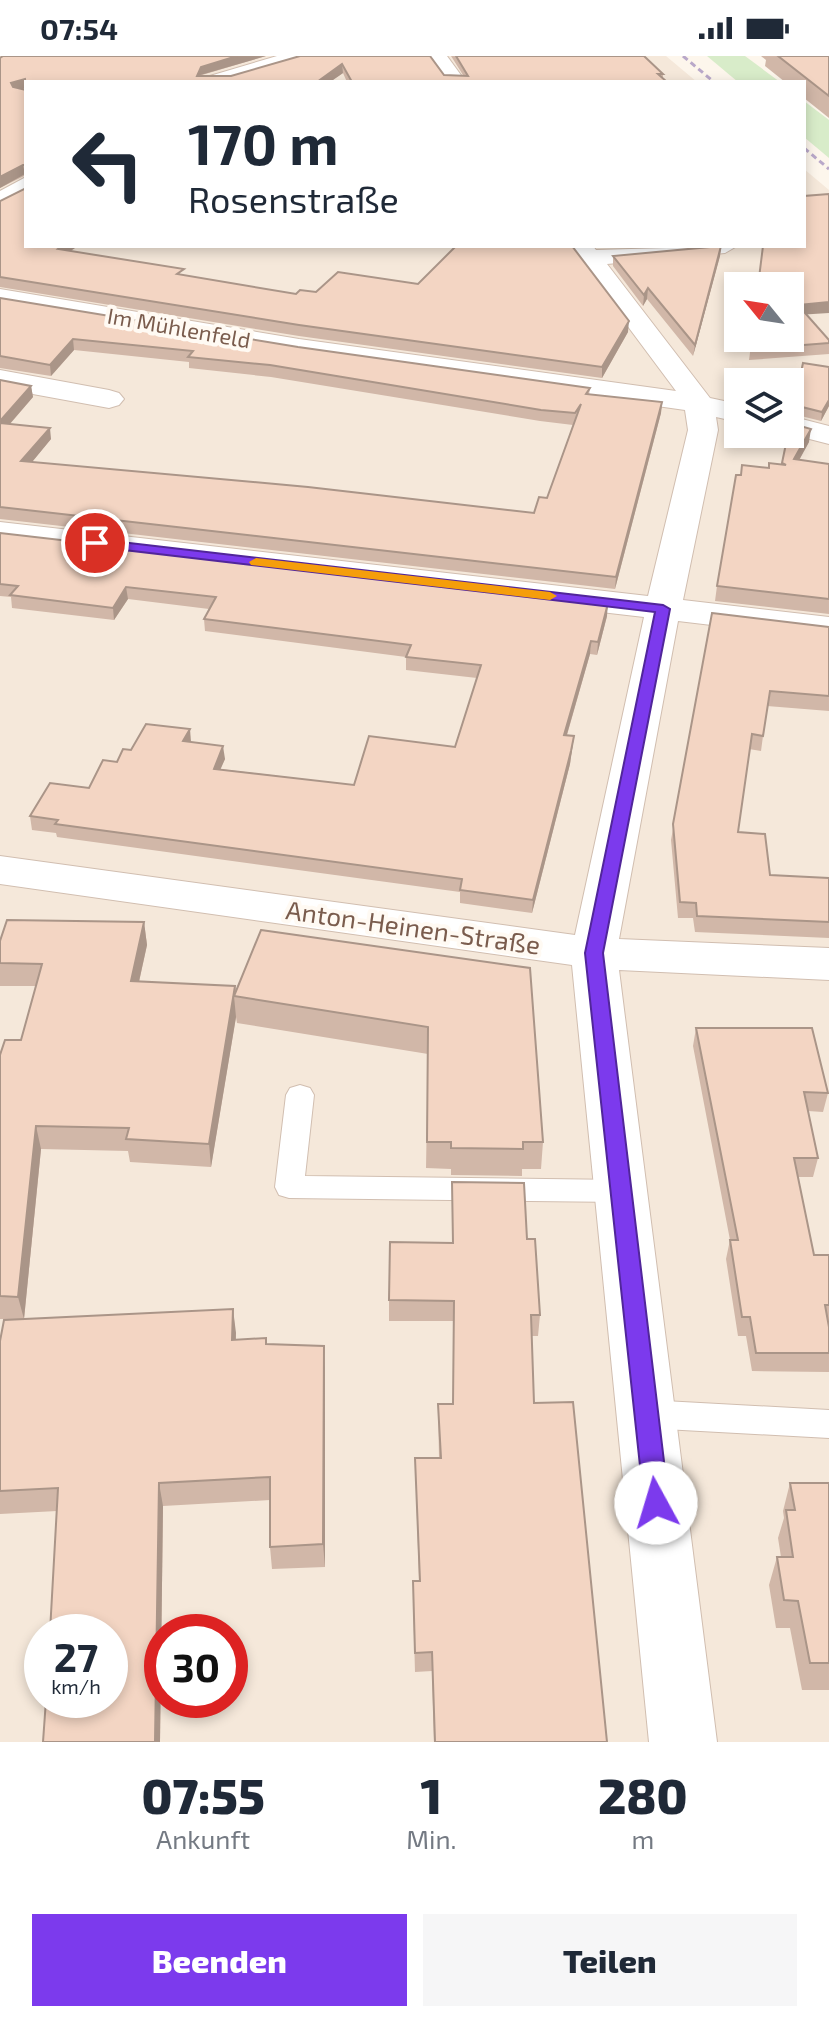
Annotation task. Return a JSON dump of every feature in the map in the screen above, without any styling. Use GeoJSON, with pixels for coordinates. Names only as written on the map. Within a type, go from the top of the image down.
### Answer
{"type":"FeatureCollection","features":[{"type":"Feature","properties":{"kind":"street"},"geometry":{"type":"LineString","coordinates":[[217,80],[298,56]]}},
{"type":"Feature","properties":{"kind":"street"},"geometry":{"type":"LineString","coordinates":[[437,56],[455,80]]}},
{"type":"Feature","properties":{"kind":"street"},"geometry":{"type":"LineString","coordinates":[[0,202],[24,185]]}},
{"type":"Feature","properties":{"kind":"street"},"geometry":{"type":"LineString","coordinates":[[584,252],[678,248]]}},
{"type":"Feature","properties":{"kind":"street"},"geometry":{"type":"LineString","coordinates":[[584,252],[699,403],[703,430],[663,609],[594,953],[683,1742]]}},
{"type":"Feature","properties":{"kind":"street","name":"Im Mühlenfeld"},"geometry":{"type":"LineString","coordinates":[[0,297],[287,346],[385,356],[437,368],[572,383],[724,409]]}},
{"type":"Feature","properties":{"kind":"street"},"geometry":{"type":"LineString","coordinates":[[0,379],[109,399]]}},
{"type":"Feature","properties":{"kind":"street"},"geometry":{"type":"LineString","coordinates":[[804,429],[829,435]]}},
{"type":"Feature","properties":{"kind":"street"},"geometry":{"type":"LineString","coordinates":[[0,532],[829,628]]}},
{"type":"Feature","properties":{"kind":"street","name":"Anton-Heinen-Straße"},"geometry":{"type":"LineString","coordinates":[[0,870],[594,953],[829,964]]}},
{"type":"Feature","properties":{"kind":"lane"},"geometry":{"type":"LineString","coordinates":[[300,1095],[289,1187],[621,1191]]}},
{"type":"Feature","properties":{"kind":"lane"},"geometry":{"type":"LineString","coordinates":[[646,1414],[829,1424]]}},
{"type":"Feature","properties":{"kind":"shaded area"},"geometry":{"type":"Polygon","coordinates":[[[0,56],[666,56],[695,80],[24,80],[24,248],[806,248],[806,171],[829,190],[829,1742],[0,1742],[0,56]]]}},
{"type":"Feature","properties":{"kind":"green space"},"geometry":{"type":"Polygon","coordinates":[[[707,56],[745,56],[777,80],[736,80],[707,56]]]}},
{"type":"Feature","properties":{"kind":"green space"},"geometry":{"type":"Polygon","coordinates":[[[806,103],[829,120],[829,158],[806,139],[806,103]]]}},
{"type":"Feature","properties":{"kind":"building"},"geometry":{"type":"Polygon","coordinates":[[[237,56],[201,67],[197,76],[231,76],[300,56],[430,56],[444,75],[468,76],[456,56],[644,56],[663,74],[658,74],[665,80],[351,80],[342,64],[320,80],[25,79],[11,83],[13,87],[24,90],[24,165],[0,177],[0,58],[237,56]]]}},
{"type":"Feature","properties":{"kind":"building"},"geometry":{"type":"Polygon","coordinates":[[[778,56],[829,56],[829,96],[778,56]]]}},
{"type":"Feature","properties":{"kind":"building"},"geometry":{"type":"Polygon","coordinates":[[[24,189],[24,248],[59,248],[184,269],[177,274],[296,294],[300,290],[316,292],[338,272],[418,284],[454,248],[574,248],[629,321],[602,367],[299,325],[0,277],[0,201],[24,189]]]}},
{"type":"Feature","properties":{"kind":"building"},"geometry":{"type":"Polygon","coordinates":[[[829,194],[829,302],[804,304],[804,272],[760,272],[763,248],[806,248],[806,196],[829,194]]]}},
{"type":"Feature","properties":{"kind":"building"},"geometry":{"type":"Polygon","coordinates":[[[720,248],[695,345],[648,288],[644,295],[613,256],[720,248]]]}},
{"type":"Feature","properties":{"kind":"building"},"geometry":{"type":"Polygon","coordinates":[[[0,298],[298,347],[590,388],[586,394],[662,402],[616,577],[0,507],[0,423],[50,428],[21,461],[308,487],[534,513],[539,497],[547,498],[581,404],[575,413],[541,410],[270,365],[188,357],[193,351],[73,339],[50,365],[0,356],[0,298]]]}},
{"type":"Feature","properties":{"kind":"building"},"geometry":{"type":"Polygon","coordinates":[[[804,312],[829,340],[829,343],[804,345],[804,312]]]}},
{"type":"Feature","properties":{"kind":"building"},"geometry":{"type":"Polygon","coordinates":[[[803,363],[829,367],[829,400],[822,412],[804,408],[803,363]]]}},
{"type":"Feature","properties":{"kind":"building"},"geometry":{"type":"Polygon","coordinates":[[[0,380],[31,386],[0,421],[0,380]]]}},
{"type":"Feature","properties":{"kind":"building"},"geometry":{"type":"Polygon","coordinates":[[[804,427],[811,429],[804,441],[804,427]]]}},
{"type":"Feature","properties":{"kind":"building"},"geometry":{"type":"Polygon","coordinates":[[[785,448],[800,448],[794,459],[829,464],[829,599],[717,586],[736,475],[741,475],[742,465],[769,468],[769,463],[786,465],[782,463],[785,448]]]}},
{"type":"Feature","properties":{"kind":"building"},"geometry":{"type":"Polygon","coordinates":[[[0,533],[608,603],[598,642],[591,641],[564,735],[574,736],[533,900],[460,890],[462,879],[55,824],[58,820],[30,816],[50,783],[89,788],[103,760],[117,762],[123,749],[131,750],[146,724],[190,729],[183,741],[223,746],[214,769],[354,785],[369,736],[455,747],[481,665],[406,657],[411,645],[204,619],[216,597],[126,587],[113,608],[10,595],[18,586],[0,584],[0,533]]]}},
{"type":"Feature","properties":{"kind":"building"},"geometry":{"type":"Polygon","coordinates":[[[712,613],[829,627],[829,696],[770,691],[763,736],[752,734],[738,832],[765,834],[770,875],[829,878],[829,922],[697,916],[696,903],[680,902],[673,824],[712,613]]]}},
{"type":"Feature","properties":{"kind":"building"},"geometry":{"type":"Polygon","coordinates":[[[7,920],[144,922],[131,981],[235,986],[209,1144],[126,1139],[129,1128],[36,1126],[18,1297],[0,1296],[0,1055],[5,1040],[21,1040],[42,964],[0,963],[0,941],[7,920]]]}},
{"type":"Feature","properties":{"kind":"building"},"geometry":{"type":"Polygon","coordinates":[[[261,930],[530,968],[543,1142],[523,1142],[523,1149],[451,1148],[451,1142],[427,1142],[428,1027],[234,996],[261,930]]]}},
{"type":"Feature","properties":{"kind":"building"},"geometry":{"type":"Polygon","coordinates":[[[696,1028],[812,1028],[828,1093],[804,1092],[818,1158],[794,1158],[814,1255],[829,1255],[829,1305],[825,1305],[829,1353],[756,1353],[750,1317],[742,1317],[730,1240],[738,1240],[696,1028]]]}},
{"type":"Feature","properties":{"kind":"building"},"geometry":{"type":"Polygon","coordinates":[[[452,1182],[524,1183],[527,1239],[535,1239],[540,1315],[531,1315],[534,1403],[573,1402],[607,1742],[435,1742],[432,1652],[415,1653],[413,1581],[420,1581],[415,1458],[441,1458],[438,1404],[453,1404],[454,1301],[389,1300],[390,1242],[453,1243],[452,1182]]]}},
{"type":"Feature","properties":{"kind":"building"},"geometry":{"type":"Polygon","coordinates":[[[233,1309],[232,1340],[266,1338],[266,1344],[324,1346],[323,1544],[270,1547],[270,1477],[159,1483],[157,1614],[144,1614],[144,1718],[155,1718],[155,1742],[43,1742],[45,1718],[128,1718],[128,1614],[51,1614],[58,1488],[0,1491],[0,1341],[4,1320],[233,1309]]]}},
{"type":"Feature","properties":{"kind":"building"},"geometry":{"type":"Polygon","coordinates":[[[790,1483],[829,1483],[829,1663],[810,1663],[798,1601],[784,1600],[777,1557],[793,1557],[786,1510],[795,1510],[790,1483]]]}},
{"type":"Feature","properties":{"kind":"railway"},"geometry":{"type":"LineString","coordinates":[[683,56],[712,80]]}},
{"type":"Feature","properties":{"kind":"railway"},"geometry":{"type":"LineString","coordinates":[[806,150],[829,169]]}},
{"type":"Feature","properties":{"kind":"slow traffic"},"geometry":{"type":"LineString","coordinates":[[256,562],[550,596]]}},
{"type":"Feature","properties":{"kind":"route"},"geometry":{"type":"LineString","coordinates":[[95,543],[663,609],[594,953],[656,1503]]}}]}
